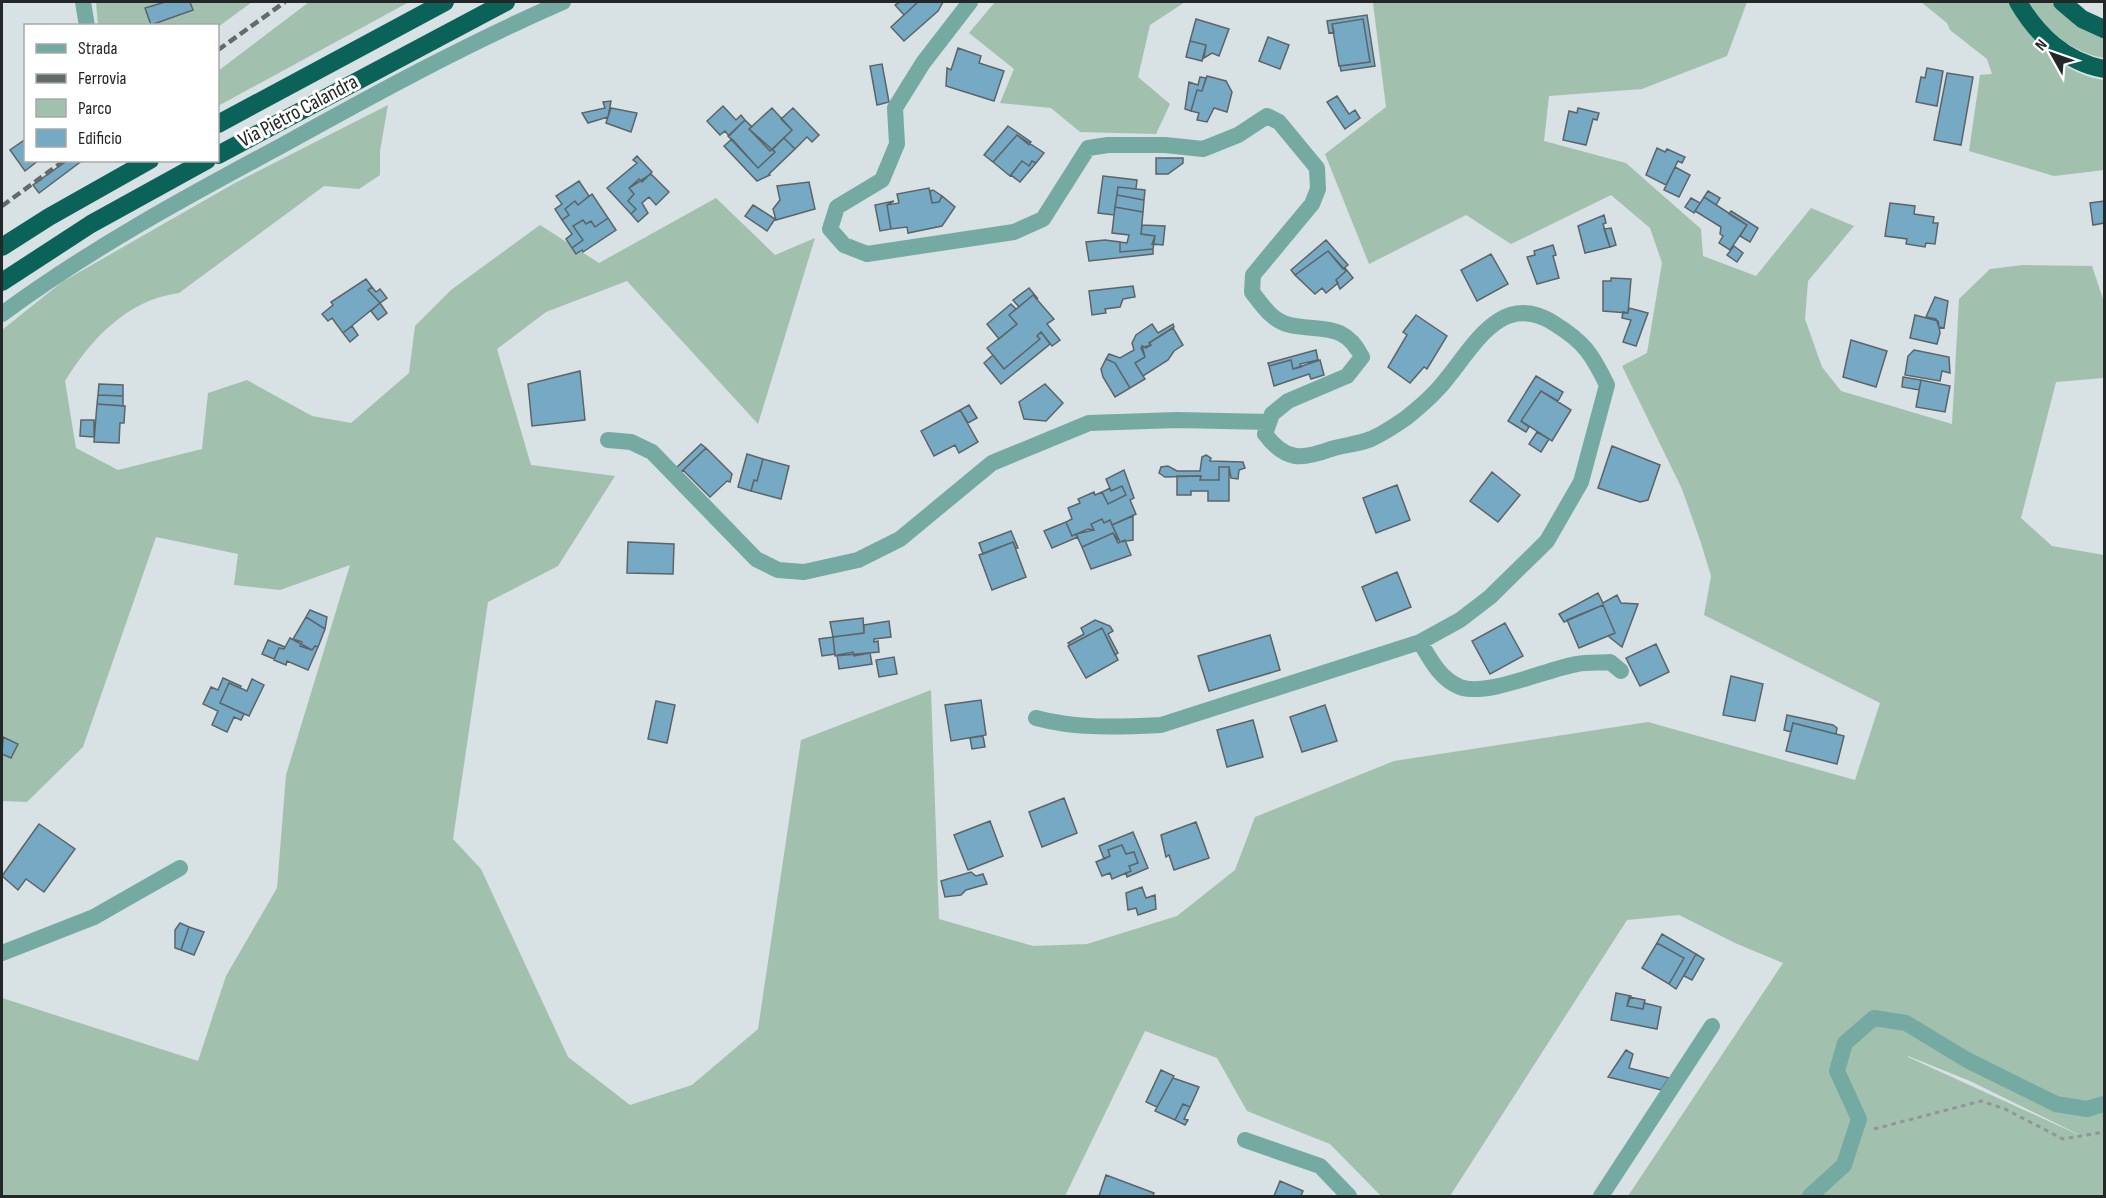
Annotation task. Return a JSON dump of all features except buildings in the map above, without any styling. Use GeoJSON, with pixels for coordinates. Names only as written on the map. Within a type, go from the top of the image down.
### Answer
{"type":"FeatureCollection","features":[{"type":"Feature","properties":{"kind":"highway"},"geometry":{"type":"LineString","coordinates":[[219,123],[445,2]]}},
{"type":"Feature","properties":{"kind":"highway"},"geometry":{"type":"LineString","coordinates":[[219,154],[506,2]]}},
{"type":"Feature","properties":{"kind":"highway"},"geometry":{"type":"LineString","coordinates":[[2018,2],[2040,33],[2059,50],[2078,62],[2104,69]]}},
{"type":"Feature","properties":{"kind":"highway"},"geometry":{"type":"LineString","coordinates":[[2062,2],[2082,19],[2104,29]]}},
{"type":"Feature","properties":{"kind":"highway"},"geometry":{"type":"LineString","coordinates":[[2,247],[49,217],[146,162]]}},
{"type":"Feature","properties":{"kind":"highway"},"geometry":{"type":"LineString","coordinates":[[2,282],[91,224],[203,162]]}},
{"type":"Feature","properties":{"kind":"street"},"geometry":{"type":"LineString","coordinates":[[83,2],[85,24]]}},
{"type":"Feature","properties":{"kind":"street","name":"Via Pietro Calandra"},"geometry":{"type":"LineString","coordinates":[[2,314],[63,269],[179,201],[448,57],[563,2]]}},
{"type":"Feature","properties":{"kind":"street"},"geometry":{"type":"LineString","coordinates":[[969,2],[923,63],[895,108],[897,144],[882,180],[837,207],[830,229],[844,245],[867,254],[1014,232],[1043,219],[1088,148],[1108,145],[1154,145],[1203,149],[1238,135],[1267,116],[1279,122],[1317,168],[1318,189],[1312,204],[1253,275],[1252,292],[1268,314],[1288,325],[1339,331],[1356,345],[1362,357],[1347,376],[1288,401],[1272,414],[1265,434],[1276,449],[1306,459],[1371,439],[1406,418],[1438,390],[1467,349],[1510,315],[1527,311],[1551,321],[1572,335],[1593,356],[1607,384],[1581,482],[1547,541],[1490,597],[1460,620],[1420,642],[1161,725],[1116,727],[1057,724],[1036,718]]}},
{"type":"Feature","properties":{"kind":"street"},"geometry":{"type":"LineString","coordinates":[[609,440],[631,442],[652,452],[756,559],[778,570],[804,572],[858,560],[900,539],[992,463],[1089,423],[1177,420],[1269,422]]}},
{"type":"Feature","properties":{"kind":"street"},"geometry":{"type":"LineString","coordinates":[[1420,642],[1436,669],[1460,687],[1488,689],[1537,673],[1579,663],[1610,662],[1621,671]]}},
{"type":"Feature","properties":{"kind":"street"},"geometry":{"type":"LineString","coordinates":[[2,953],[94,917],[180,868]]}},
{"type":"Feature","properties":{"kind":"street"},"geometry":{"type":"LineString","coordinates":[[1810,1197],[1844,1165],[1858,1119],[1838,1071],[1845,1043],[1874,1018],[1906,1023],[1967,1060],[2056,1104],[2087,1109],[2104,1104]]}},
{"type":"Feature","properties":{"kind":"street"},"geometry":{"type":"LineString","coordinates":[[1601,1197],[1712,1026]]}},
{"type":"Feature","properties":{"kind":"street"},"geometry":{"type":"LineString","coordinates":[[1245,1140],[1320,1166],[1349,1197]]}},
{"type":"Feature","properties":{"kind":"path"},"geometry":{"type":"LineString","coordinates":[[1854,1133],[1981,1101],[2005,1109],[2063,1139],[2104,1132]]}},
{"type":"Feature","properties":{"kind":"green space"},"geometry":{"type":"Polygon","coordinates":[[[96,2],[252,2],[219,26],[219,24],[98,24],[96,2]]]}},
{"type":"Feature","properties":{"kind":"green space"},"geometry":{"type":"Polygon","coordinates":[[[309,2],[409,2],[219,105],[219,70],[309,2]]]}},
{"type":"Feature","properties":{"kind":"green space"},"geometry":{"type":"Polygon","coordinates":[[[995,2],[1185,2],[1150,25],[1138,77],[1170,104],[1156,134],[1080,132],[1051,108],[1000,103],[1014,69],[969,33],[995,2]]]}},
{"type":"Feature","properties":{"kind":"green space"},"geometry":{"type":"Polygon","coordinates":[[[1368,2],[1747,2],[1727,56],[1642,89],[1549,96],[1544,141],[1626,163],[1701,229],[1703,256],[1756,276],[1811,208],[1854,226],[1808,281],[1805,319],[1822,367],[1841,391],[1952,424],[1959,299],[1990,269],[2023,265],[2092,266],[2104,302],[2104,378],[2056,382],[2021,518],[2052,546],[2104,555],[2104,1196],[1628,1196],[1783,963],[1735,943],[1679,915],[1627,920],[1450,1196],[1381,1196],[1330,1144],[1247,1111],[1217,1058],[1145,1031],[1065,1196],[2,1196],[2,998],[198,1061],[226,976],[277,888],[286,775],[350,565],[280,590],[234,585],[238,554],[156,537],[83,747],[27,802],[2,801],[2,330],[62,282],[235,183],[388,105],[380,151],[380,175],[359,189],[324,186],[179,293],[160,297],[127,313],[112,324],[86,351],[65,381],[76,448],[118,470],[202,449],[208,393],[247,380],[312,416],[351,423],[409,373],[415,326],[451,290],[540,225],[599,263],[716,198],[775,255],[815,238],[758,424],[627,281],[546,312],[497,349],[531,465],[615,476],[558,566],[488,602],[453,839],[481,869],[568,1057],[630,1105],[692,1085],[758,1029],[801,740],[931,690],[939,919],[1033,946],[1087,944],[1177,916],[1235,870],[1255,817],[1394,761],[1648,722],[1855,780],[1880,703],[1704,615],[1711,576],[1701,543],[1682,489],[1622,366],[1647,353],[1662,263],[1650,228],[1611,195],[1511,244],[1466,215],[1369,264],[1325,154],[1386,107],[1373,3],[1368,2]],[[1908,1056],[2092,1141],[1970,1081],[1908,1056]]]}},
{"type":"Feature","properties":{"kind":"green space"},"geometry":{"type":"Polygon","coordinates":[[[1921,2],[2009,2],[2037,41],[2060,62],[2073,70],[2104,80],[2104,170],[2054,176],[1969,151],[1980,75],[1992,74],[1987,59],[1950,30],[1947,23],[1921,2]]]}},
{"type":"Feature","properties":{"kind":"green space"},"geometry":{"type":"Polygon","coordinates":[[[2028,2],[2051,2],[2076,26],[2104,38],[2104,58],[2080,50],[2060,38],[2043,22],[2028,2]]]}},
{"type":"Feature","properties":{"kind":"railway"},"geometry":{"type":"LineString","coordinates":[[219,49],[285,2]]}},
{"type":"Feature","properties":{"kind":"railway"},"geometry":{"type":"LineString","coordinates":[[2,206],[62,162]]}}]}
